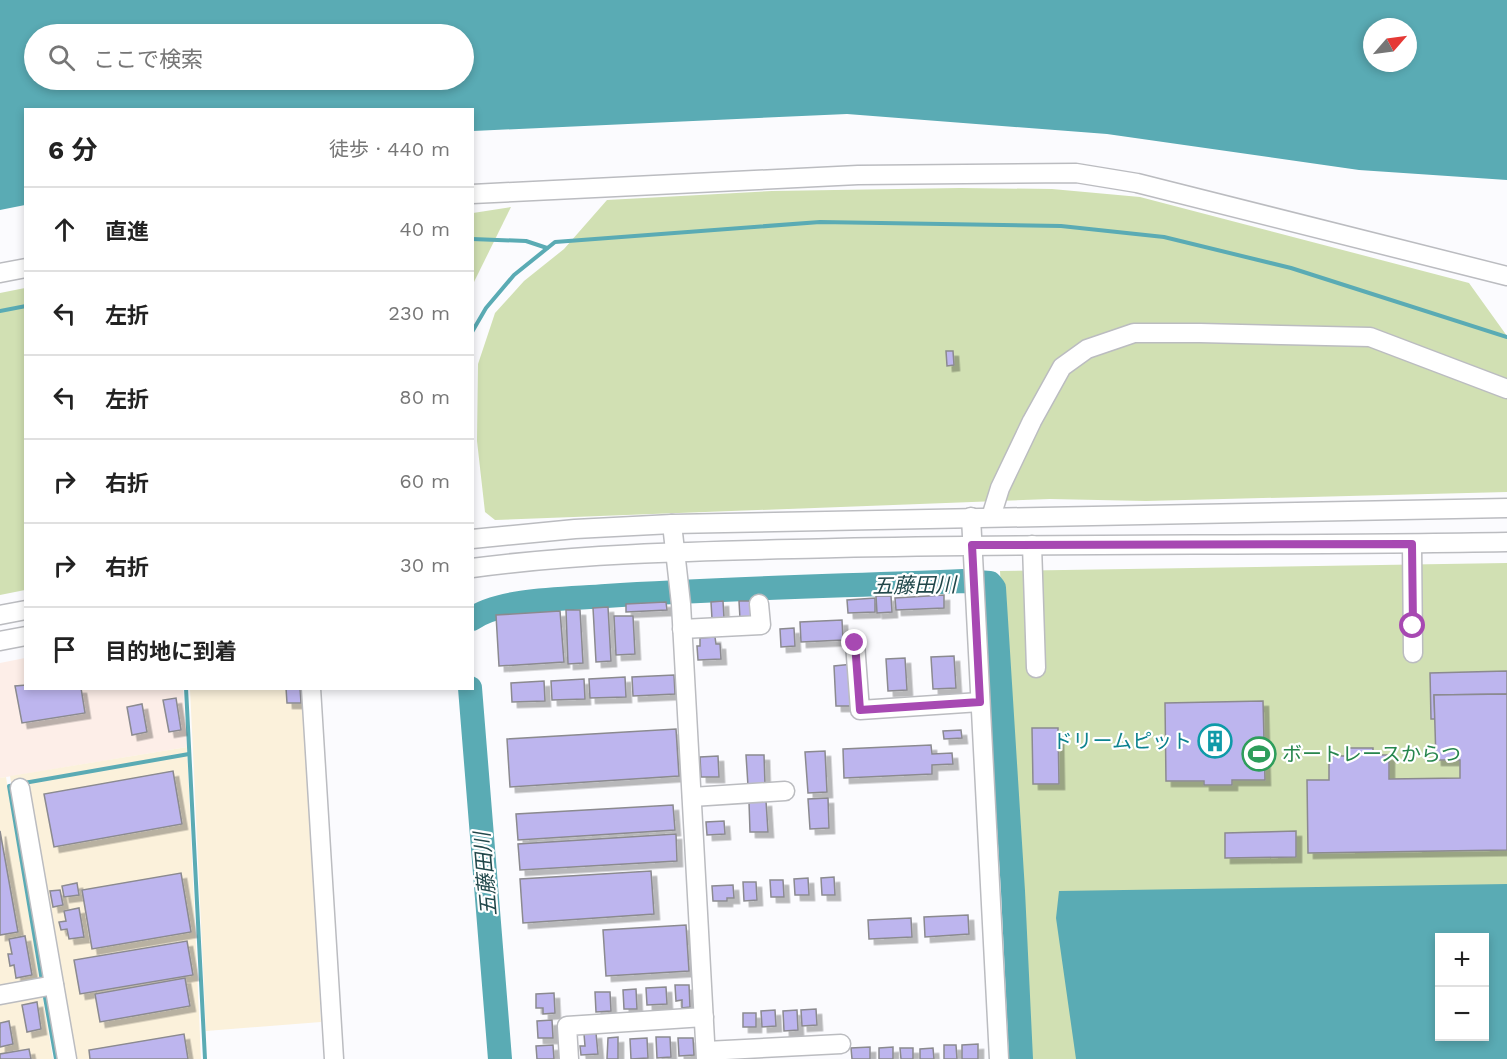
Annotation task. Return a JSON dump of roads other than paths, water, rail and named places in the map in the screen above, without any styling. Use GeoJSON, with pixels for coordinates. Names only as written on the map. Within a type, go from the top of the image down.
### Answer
{"type":"FeatureCollection","features":[{"type":"Feature","properties":{"kind":"street"},"geometry":{"type":"LineString","coordinates":[[474,194],[858,175],[1076,173],[1137,183],[1507,276]]}},
{"type":"Feature","properties":{"kind":"street"},"geometry":{"type":"LineString","coordinates":[[0,273],[24,268]]}},
{"type":"Feature","properties":{"kind":"street"},"geometry":{"type":"LineString","coordinates":[[991,517],[1005,477],[1062,367],[1087,349],[1134,333],[1370,338],[1507,389]]}},
{"type":"Feature","properties":{"kind":"street"},"geometry":{"type":"LineString","coordinates":[[481,539],[575,529],[672,524],[1507,508]]}},
{"type":"Feature","properties":{"kind":"street"},"geometry":{"type":"LineString","coordinates":[[971,517],[999,1059]]}},
{"type":"Feature","properties":{"kind":"street"},"geometry":{"type":"LineString","coordinates":[[672,524],[681,604],[706,1055],[841,1044]]}},
{"type":"Feature","properties":{"kind":"street"},"geometry":{"type":"LineString","coordinates":[[474,568],[566,557],[675,552],[972,545],[1507,542]]}},
{"type":"Feature","properties":{"kind":"street"},"geometry":{"type":"LineString","coordinates":[[1412,544],[1413,652]]}},
{"type":"Feature","properties":{"kind":"street"},"geometry":{"type":"LineString","coordinates":[[1032,545],[1036,668]]}},
{"type":"Feature","properties":{"kind":"street"},"geometry":{"type":"LineString","coordinates":[[682,629],[761,625],[759,604]]}},
{"type":"Feature","properties":{"kind":"street"},"geometry":{"type":"LineString","coordinates":[[0,615],[24,610]]}},
{"type":"Feature","properties":{"kind":"street"},"geometry":{"type":"LineString","coordinates":[[0,641],[24,636]]}},
{"type":"Feature","properties":{"kind":"street"},"geometry":{"type":"LineString","coordinates":[[855,643],[860,710],[980,702]]}},
{"type":"Feature","properties":{"kind":"street"},"geometry":{"type":"LineString","coordinates":[[311,690],[334,1059]]}},
{"type":"Feature","properties":{"kind":"street"},"geometry":{"type":"LineString","coordinates":[[20,788],[67,1059]]}},
{"type":"Feature","properties":{"kind":"street"},"geometry":{"type":"LineString","coordinates":[[692,797],[785,791]]}},
{"type":"Feature","properties":{"kind":"street"},"geometry":{"type":"LineString","coordinates":[[0,995],[54,985]]}},
{"type":"Feature","properties":{"kind":"street"},"geometry":{"type":"LineString","coordinates":[[569,1059],[567,1026],[704,1017]]}},
{"type":"Feature","properties":{"kind":"water"},"geometry":{"type":"Polygon","coordinates":[[[0,0],[1507,0],[1507,180],[1359,170],[1107,134],[847,114],[474,131],[474,108],[24,108],[24,205],[0,210],[0,0]]]}},
{"type":"Feature","properties":{"kind":"water"},"geometry":{"type":"Polygon","coordinates":[[[1507,884],[1507,1059],[1076,1059],[1056,918],[1059,891],[1507,884]]]}},
{"type":"Feature","properties":{"kind":"waterway"},"geometry":{"type":"LineString","coordinates":[[474,329],[486,308],[514,275],[555,242],[820,222],[1061,226],[1164,237],[1291,268],[1507,337]]}},
{"type":"Feature","properties":{"kind":"waterway"},"geometry":{"type":"LineString","coordinates":[[474,239],[526,241],[547,248]]}},
{"type":"Feature","properties":{"kind":"waterway"},"geometry":{"type":"LineString","coordinates":[[0,311],[24,306]]}},
{"type":"Feature","properties":{"kind":"waterway","name":"五藤田川"},"geometry":{"type":"LineString","coordinates":[[474,618],[500,607],[555,599],[784,587],[963,581],[990,583],[994,588],[1021,1059]]}},
{"type":"Feature","properties":{"kind":"waterway"},"geometry":{"type":"LineString","coordinates":[[186,690],[205,1059]]}},
{"type":"Feature","properties":{"kind":"waterway","name":"五藤田川"},"geometry":{"type":"LineString","coordinates":[[470,690],[500,1059]]}},
{"type":"Feature","properties":{"kind":"waterway"},"geometry":{"type":"LineString","coordinates":[[24,783],[189,754]]}},
{"type":"Feature","properties":{"kind":"waterway"},"geometry":{"type":"LineString","coordinates":[[16,785],[9,786],[42,981]]}},
{"type":"Feature","properties":{"kind":"waterway"},"geometry":{"type":"LineString","coordinates":[[44,992],[56,1059]]}},
{"type":"Feature","properties":{"kind":"place","name":"ドリームピット"},"geometry":{"type":"Point","coordinates":[1215,741]}},
{"type":"Feature","properties":{"kind":"place","name":"ボートレースからつ"},"geometry":{"type":"Point","coordinates":[1259,754]}}]}
